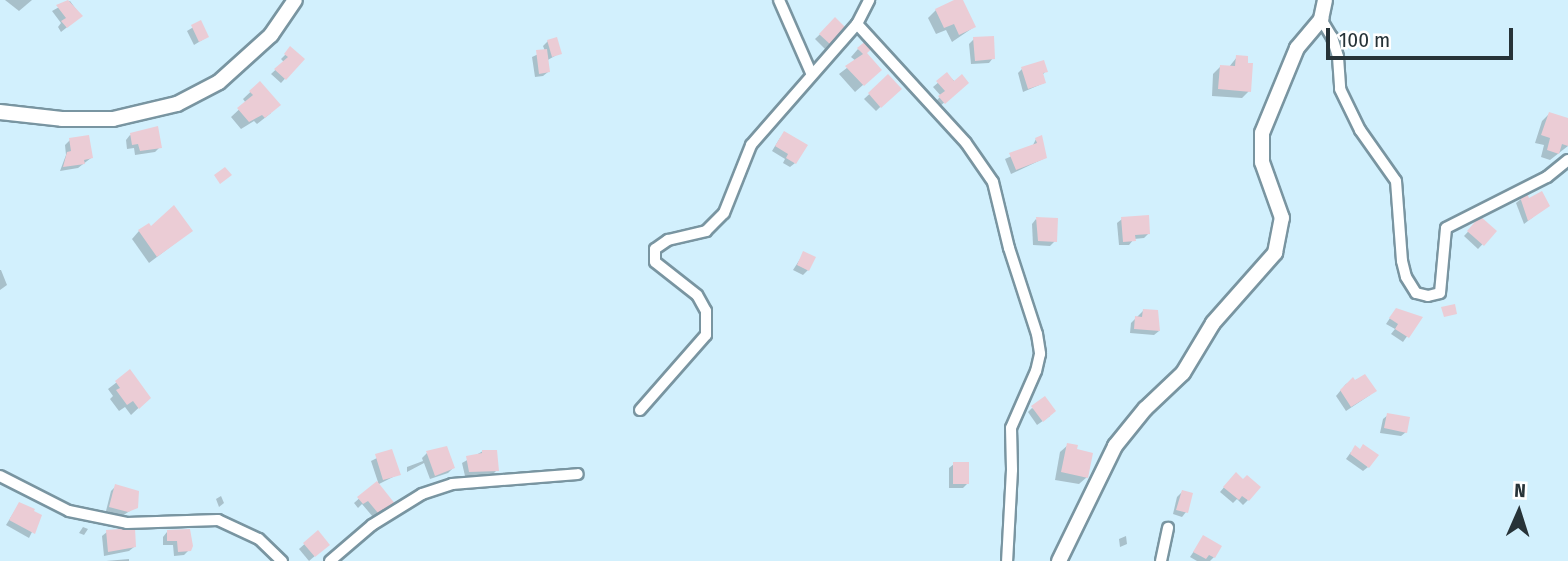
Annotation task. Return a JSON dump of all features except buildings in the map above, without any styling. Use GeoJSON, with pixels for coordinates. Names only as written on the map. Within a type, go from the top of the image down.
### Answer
{"type":"FeatureCollection","features":[{"type":"Feature","properties":{"kind":"street"},"geometry":{"type":"LineString","coordinates":[[0,112],[62,119],[113,119],[177,104],[228,75],[271,36],[295,0]]}},
{"type":"Feature","properties":{"kind":"street"},"geometry":{"type":"LineString","coordinates":[[779,0],[811,73]]}},
{"type":"Feature","properties":{"kind":"street"},"geometry":{"type":"LineString","coordinates":[[640,410],[706,335],[706,312],[697,295],[655,262],[655,249],[668,240],[706,231],[724,213],[751,145],[811,73],[857,24],[869,0]]}},
{"type":"Feature","properties":{"kind":"street"},"geometry":{"type":"LineString","coordinates":[[1059,561],[1115,446],[1145,409],[1183,373],[1213,323],[1275,253],[1282,218],[1262,162],[1262,133],[1297,48],[1321,19],[1325,0]]}},
{"type":"Feature","properties":{"kind":"street"},"geometry":{"type":"LineString","coordinates":[[1321,19],[1332,37],[1338,57],[1340,89],[1360,130],[1396,181],[1402,261],[1406,277],[1416,293],[1428,296],[1440,293],[1446,228],[1547,177],[1568,160]]}},
{"type":"Feature","properties":{"kind":"street"},"geometry":{"type":"LineString","coordinates":[[857,24],[966,143],[993,182],[1009,248],[1037,334],[1040,355],[1036,371],[1011,428],[1012,470],[1007,561]]}},
{"type":"Feature","properties":{"kind":"street"},"geometry":{"type":"LineString","coordinates":[[330,561],[372,525],[422,494],[452,484],[578,474]]}},
{"type":"Feature","properties":{"kind":"street"},"geometry":{"type":"LineString","coordinates":[[0,476],[69,511],[127,523],[218,520],[259,539],[282,561]]}},
{"type":"Feature","properties":{"kind":"street"},"geometry":{"type":"LineString","coordinates":[[1161,561],[1168,528]]}}]}
